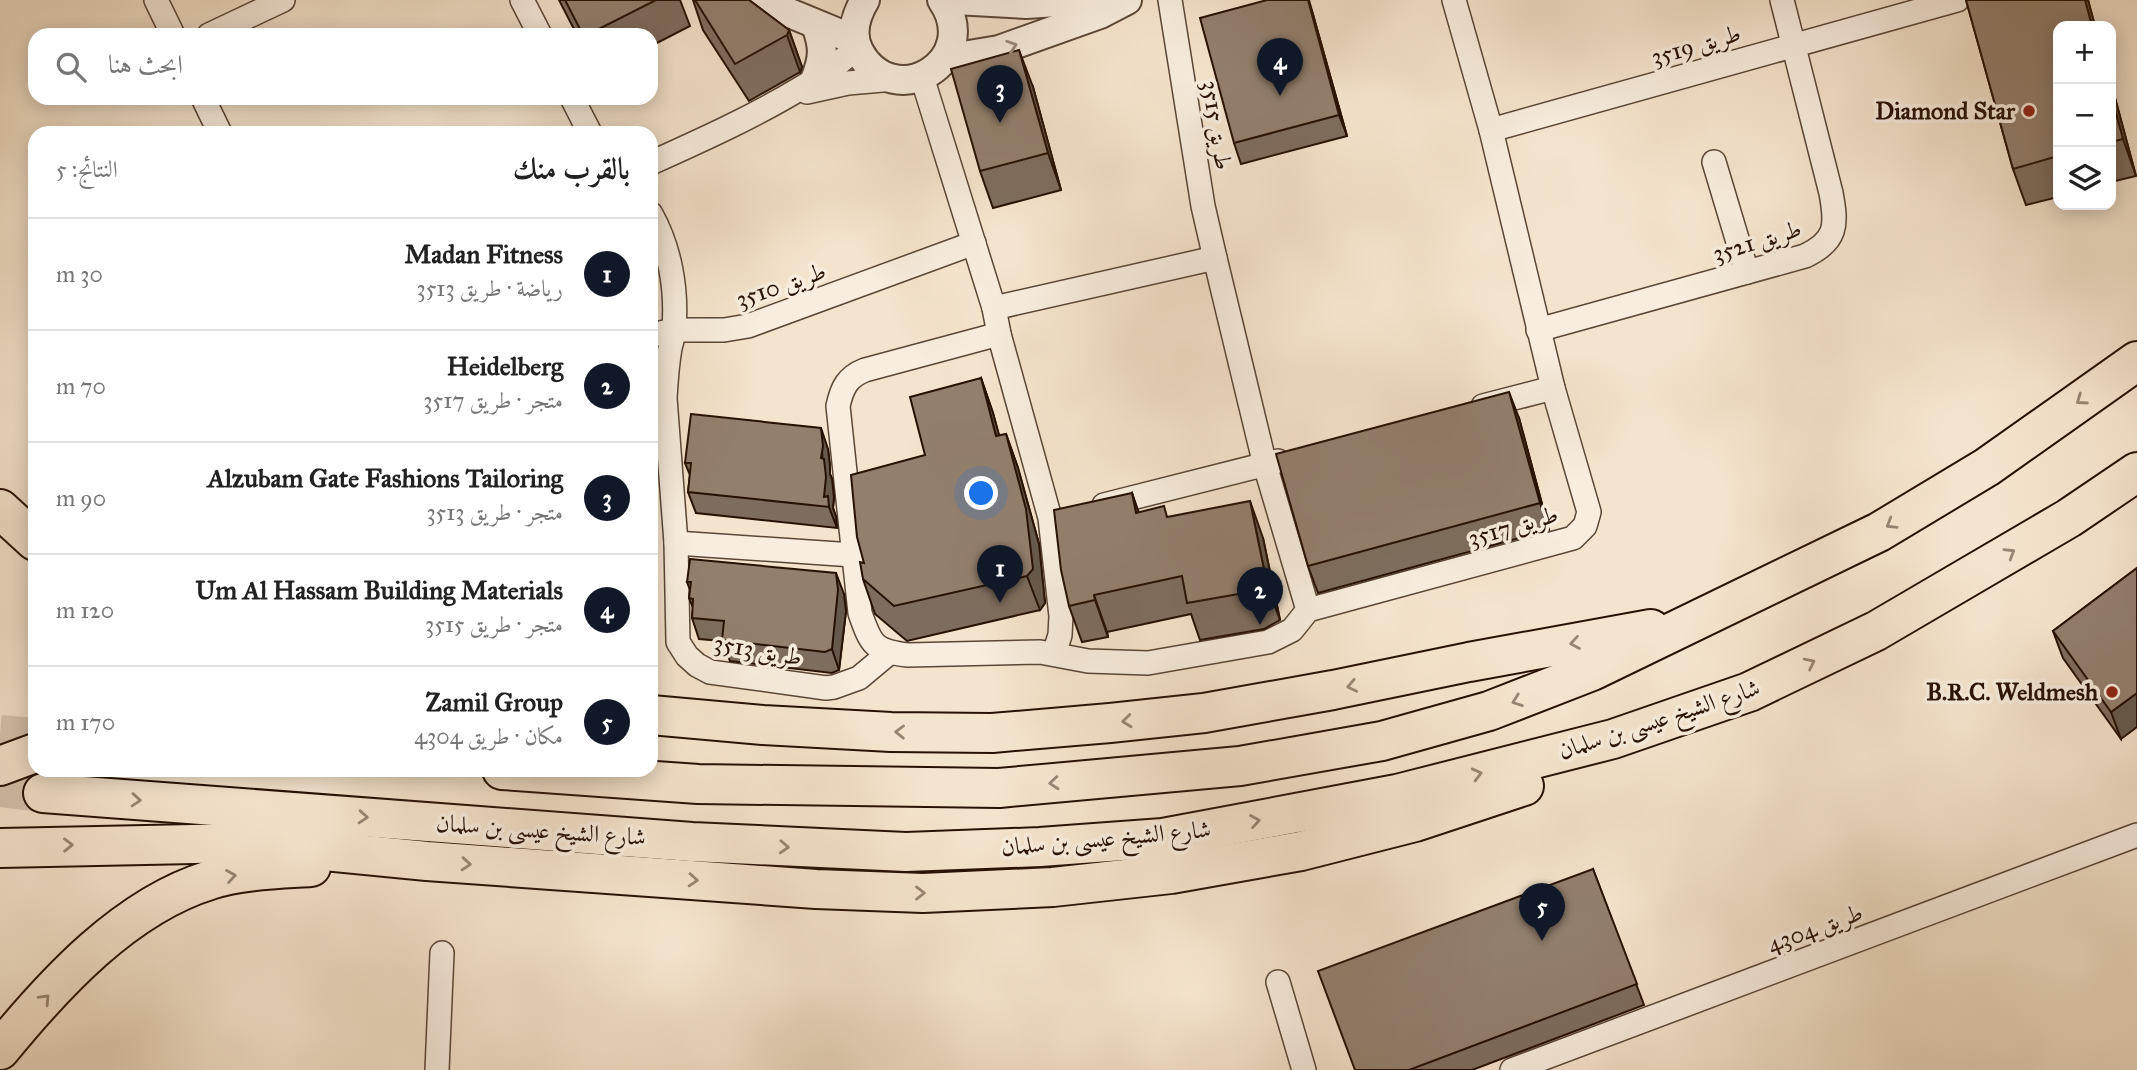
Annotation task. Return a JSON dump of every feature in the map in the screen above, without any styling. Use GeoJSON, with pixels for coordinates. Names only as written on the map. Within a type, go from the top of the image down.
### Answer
{"type":"FeatureCollection","features":[{"type":"Feature","properties":{"kind":"highway"},"geometry":{"type":"LineString","coordinates":[[600,777],[698,784],[999,788],[1240,766],[1382,741],[1489,711],[1592,671],[1788,576],[1891,524],[1987,467],[2137,360]]}},
{"type":"Feature","properties":{"kind":"highway","name":"شارع الشيخ عيسى بن سلمان"},"geometry":{"type":"LineString","coordinates":[[43,793],[692,842],[906,852],[1040,847],[1163,838],[1397,794],[1613,739],[1749,692],[1876,631],[2069,518],[2137,472]]}},
{"type":"Feature","properties":{"kind":"highway"},"geometry":{"type":"LineString","coordinates":[[0,509],[28,535]]}},
{"type":"Feature","properties":{"kind":"highway"},"geometry":{"type":"LineString","coordinates":[[658,716],[891,732],[992,733],[1110,723],[1204,713],[1691,622]]}},
{"type":"Feature","properties":{"kind":"highway"},"geometry":{"type":"LineString","coordinates":[[0,848],[242,843],[427,861],[802,888],[923,893],[1053,887],[1171,874],[1301,851],[1415,822],[1514,790],[1623,750],[1749,692]]}},
{"type":"Feature","properties":{"kind":"highway"},"geometry":{"type":"LineString","coordinates":[[0,766],[28,756]]}},
{"type":"Feature","properties":{"kind":"highway"},"geometry":{"type":"LineString","coordinates":[[0,1050],[80,962],[122,927],[162,900],[210,879],[271,869],[427,861]]}},
{"type":"Feature","properties":{"kind":"street"},"geometry":{"type":"LineString","coordinates":[[156,0],[170,28]]}},
{"type":"Feature","properties":{"kind":"street"},"geometry":{"type":"LineString","coordinates":[[224,28],[283,0]]}},
{"type":"Feature","properties":{"kind":"street"},"geometry":{"type":"LineString","coordinates":[[522,0],[536,28]]}},
{"type":"Feature","properties":{"kind":"street"},"geometry":{"type":"LineString","coordinates":[[758,0],[856,43]]}},
{"type":"Feature","properties":{"kind":"street"},"geometry":{"type":"LineString","coordinates":[[865,0],[858,11],[854,26],[856,43],[865,61],[878,73],[894,79]]}},
{"type":"Feature","properties":{"kind":"street"},"geometry":{"type":"LineString","coordinates":[[784,98],[848,83],[908,80],[922,77],[935,69],[945,59],[953,35],[948,9],[942,0]]}},
{"type":"Feature","properties":{"kind":"street"},"geometry":{"type":"LineString","coordinates":[[955,0],[1026,4],[1090,0]]}},
{"type":"Feature","properties":{"kind":"street"},"geometry":{"type":"LineString","coordinates":[[945,59],[999,50],[1100,14],[1127,0]]}},
{"type":"Feature","properties":{"kind":"street","name":"طريق 3515"},"geometry":{"type":"LineString","coordinates":[[1170,0],[1203,206],[1214,258],[1265,465],[1308,610]]}},
{"type":"Feature","properties":{"kind":"street","name":"طريق 3517"},"geometry":{"type":"LineString","coordinates":[[1308,610],[1573,538],[1586,526],[1589,512],[1553,388],[1490,130],[1454,0]]}},
{"type":"Feature","properties":{"kind":"street","name":"طريق 3521"},"geometry":{"type":"LineString","coordinates":[[1538,330],[1805,256],[1820,249],[1831,237],[1835,213],[1831,193],[1782,0]]}},
{"type":"Feature","properties":{"kind":"street","name":"طريق 3519"},"geometry":{"type":"LineString","coordinates":[[1490,130],[1794,45],[1902,7],[1957,0]]}},
{"type":"Feature","properties":{"kind":"street"},"geometry":{"type":"LineString","coordinates":[[815,80],[822,62],[823,43],[816,24]]}},
{"type":"Feature","properties":{"kind":"street"},"geometry":{"type":"LineString","coordinates":[[658,160],[732,125],[815,80],[840,63],[856,43]]}},
{"type":"Feature","properties":{"kind":"street"},"geometry":{"type":"LineString","coordinates":[[922,77],[994,307],[1050,518],[1061,615],[1060,635],[1054,654]]}},
{"type":"Feature","properties":{"kind":"street"},"geometry":{"type":"LineString","coordinates":[[206,105],[217,126]]}},
{"type":"Feature","properties":{"kind":"street"},"geometry":{"type":"LineString","coordinates":[[576,105],[586,126]]}},
{"type":"Feature","properties":{"kind":"street"},"geometry":{"type":"LineString","coordinates":[[1714,162],[1747,272]]}},
{"type":"Feature","properties":{"kind":"street"},"geometry":{"type":"LineString","coordinates":[[658,230],[672,274],[674,330]]}},
{"type":"Feature","properties":{"kind":"street","name":"طريق 3510"},"geometry":{"type":"LineString","coordinates":[[658,333],[674,330],[724,330],[748,326],[974,243]]}},
{"type":"Feature","properties":{"kind":"street"},"geometry":{"type":"LineString","coordinates":[[994,307],[1214,258]]}},
{"type":"Feature","properties":{"kind":"street","name":"طريق 3513"},"geometry":{"type":"LineString","coordinates":[[674,330],[666,374],[665,398],[676,543],[678,642],[687,656],[710,672],[825,688],[859,678],[889,653]]}},
{"type":"Feature","properties":{"kind":"street"},"geometry":{"type":"LineString","coordinates":[[999,334],[857,373],[847,381],[841,392],[838,406],[860,613],[868,637],[878,648],[908,656],[1040,652],[1088,661],[1148,663],[1281,638],[1292,630],[1308,610]]}},
{"type":"Feature","properties":{"kind":"street"},"geometry":{"type":"LineString","coordinates":[[1461,412],[1553,388]]}},
{"type":"Feature","properties":{"kind":"street"},"geometry":{"type":"LineString","coordinates":[[1050,518],[1304,454]]}},
{"type":"Feature","properties":{"kind":"street"},"geometry":{"type":"LineString","coordinates":[[676,543],[853,555]]}},
{"type":"Feature","properties":{"kind":"street","name":"طريق 4304"},"geometry":{"type":"LineString","coordinates":[[1512,1070],[2137,835]]}},
{"type":"Feature","properties":{"kind":"street"},"geometry":{"type":"LineString","coordinates":[[438,1070],[442,953]]}},
{"type":"Feature","properties":{"kind":"street"},"geometry":{"type":"LineString","coordinates":[[1278,982],[1304,1070]]}},
{"type":"Feature","properties":{"kind":"building"},"geometry":{"type":"Polygon","coordinates":[[[565,0],[656,0],[601,28],[579,28],[565,0]]]}},
{"type":"Feature","properties":{"kind":"building"},"geometry":{"type":"Polygon","coordinates":[[[695,0],[749,0],[789,30],[787,35],[735,64],[695,0]]]}},
{"type":"Feature","properties":{"kind":"building"},"geometry":{"type":"Polygon","coordinates":[[[1267,0],[1308,0],[1339,115],[1234,143],[1200,18],[1267,0]]]}},
{"type":"Feature","properties":{"kind":"building","name":"Diamond Star"},"geometry":{"type":"Polygon","coordinates":[[[1966,0],[2085,0],[2091,21],[2053,21],[2053,157],[2013,169],[1966,0]]]}},
{"type":"Feature","properties":{"kind":"building"},"geometry":{"type":"Polygon","coordinates":[[[1019,50],[1048,153],[980,171],[951,69],[1019,50]]]}},
{"type":"Feature","properties":{"kind":"building"},"geometry":{"type":"Polygon","coordinates":[[[2116,113],[2123,139],[2116,141],[2116,113]]]}},
{"type":"Feature","properties":{"kind":"building"},"geometry":{"type":"Polygon","coordinates":[[[981,378],[996,436],[1006,434],[1026,509],[1033,569],[1027,576],[894,606],[863,579],[860,562],[864,563],[857,537],[851,475],[925,455],[910,397],[981,378]]]}},
{"type":"Feature","properties":{"kind":"building"},"geometry":{"type":"Polygon","coordinates":[[[1509,392],[1540,503],[1308,566],[1276,454],[1509,392]]]}},
{"type":"Feature","properties":{"kind":"building"},"geometry":{"type":"Polygon","coordinates":[[[691,414],[821,428],[821,458],[824,459],[826,477],[824,497],[828,496],[829,507],[688,492],[691,463],[685,463],[691,414]]]}},
{"type":"Feature","properties":{"kind":"building"},"geometry":{"type":"Polygon","coordinates":[[[1132,493],[1136,513],[1164,506],[1167,517],[1250,501],[1267,584],[1250,592],[1187,603],[1182,576],[1094,595],[1095,600],[1069,606],[1061,570],[1054,510],[1132,493]]]}},
{"type":"Feature","properties":{"kind":"building"},"geometry":{"type":"Polygon","coordinates":[[[690,559],[836,573],[838,590],[832,649],[825,652],[722,640],[724,621],[692,618],[693,599],[689,598],[691,582],[687,582],[690,559]]]}},
{"type":"Feature","properties":{"kind":"building","name":"B.R.C. Weldmesh"},"geometry":{"type":"Polygon","coordinates":[[[2137,568],[2137,693],[2111,712],[2053,631],[2137,568]]]}},
{"type":"Feature","properties":{"kind":"building"},"geometry":{"type":"Polygon","coordinates":[[[1593,869],[1637,984],[1409,1070],[1355,1070],[1318,971],[1593,869]]]}},
{"type":"Feature","properties":{"kind":"tunnel"},"geometry":{"type":"LineString","coordinates":[[0,734],[28,736]]}},
{"type":"Feature","properties":{"kind":"tunnel"},"geometry":{"type":"LineString","coordinates":[[0,788],[43,793]]}},
{"type":"Feature","properties":{"kind":"place","name":"Um Al Hassam Building Materials"},"geometry":{"type":"Point","coordinates":[1280,96]}},
{"type":"Feature","properties":{"kind":"place","name":"Diamond Star"},"geometry":{"type":"Point","coordinates":[2029,111]}},
{"type":"Feature","properties":{"kind":"place","name":"Alzubam Gate Fashions Tailoring"},"geometry":{"type":"Point","coordinates":[1000,123]}},
{"type":"Feature","properties":{"kind":"place","name":"Madan Fitness"},"geometry":{"type":"Point","coordinates":[1000,603]}},
{"type":"Feature","properties":{"kind":"place","name":"Heidelberg"},"geometry":{"type":"Point","coordinates":[1260,625]}},
{"type":"Feature","properties":{"kind":"place","name":"B.R.C. Weldmesh"},"geometry":{"type":"Point","coordinates":[2112,692]}},
{"type":"Feature","properties":{"kind":"place","name":"Zamil Group"},"geometry":{"type":"Point","coordinates":[1542,941]}}]}
